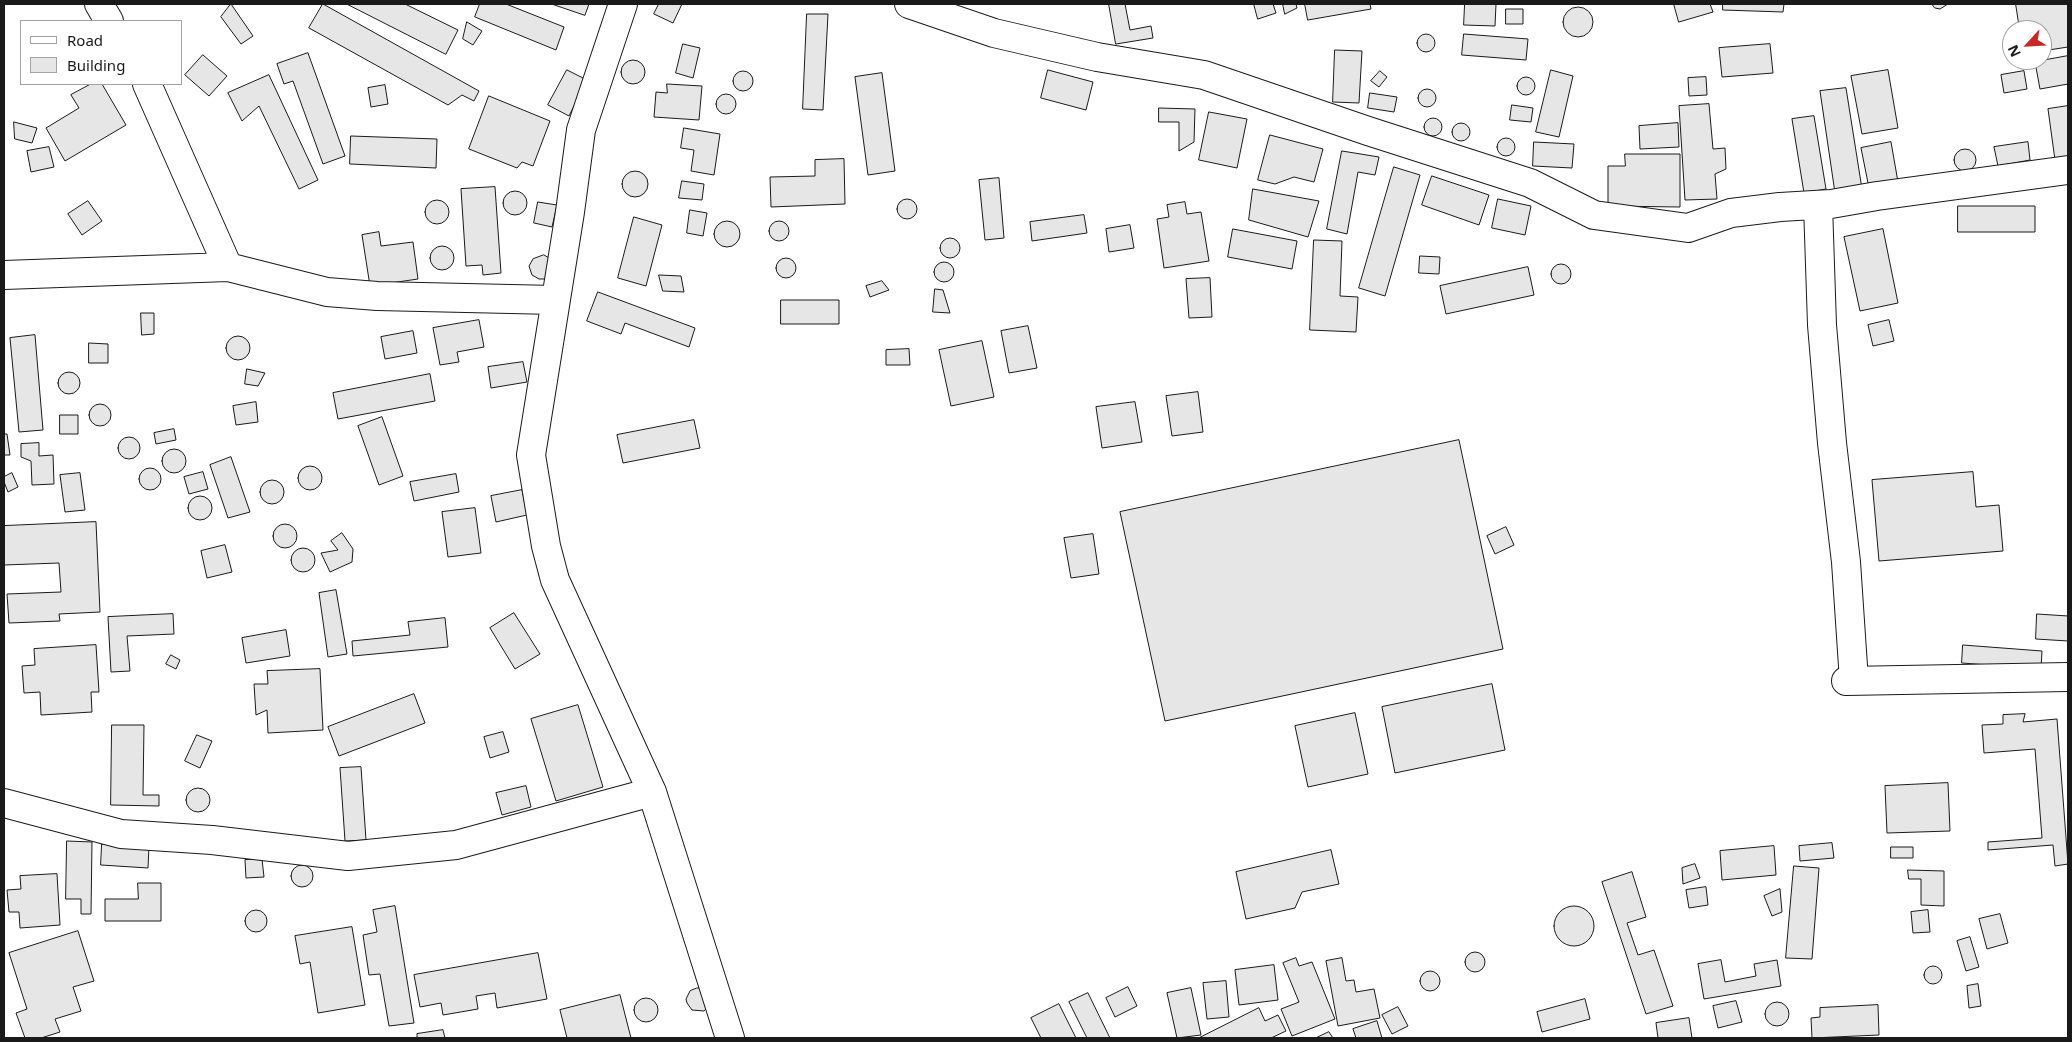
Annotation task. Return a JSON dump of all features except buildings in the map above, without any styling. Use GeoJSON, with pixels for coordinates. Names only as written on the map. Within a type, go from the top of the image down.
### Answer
{"type":"FeatureCollection","features":[{"type":"Feature","properties":{"kind":"street"},"geometry":{"type":"LineString","coordinates":[[99,4],[108,20]]}},
{"type":"Feature","properties":{"kind":"street"},"geometry":{"type":"LineString","coordinates":[[623,4],[581,130],[570,212],[531,455],[546,546],[555,580],[652,792],[730,1038]]}},
{"type":"Feature","properties":{"kind":"street"},"geometry":{"type":"LineString","coordinates":[[909,4],[994,33],[1097,57],[1204,75],[1368,131],[1530,183],[1594,216],[1688,228],[1731,213],[1818,205],[2068,170]]}},
{"type":"Feature","properties":{"kind":"street"},"geometry":{"type":"LineString","coordinates":[[147,85],[228,267]]}},
{"type":"Feature","properties":{"kind":"street"},"geometry":{"type":"LineString","coordinates":[[1818,205],[1822,325],[1832,443],[1846,562],[1850,681],[2068,677]]}},
{"type":"Feature","properties":{"kind":"street"},"geometry":{"type":"LineString","coordinates":[[4,275],[228,267],[327,292],[377,296],[555,300]]}},
{"type":"Feature","properties":{"kind":"street"},"geometry":{"type":"LineString","coordinates":[[4,803],[120,834],[212,840],[348,856],[456,845],[652,792]]}}]}
